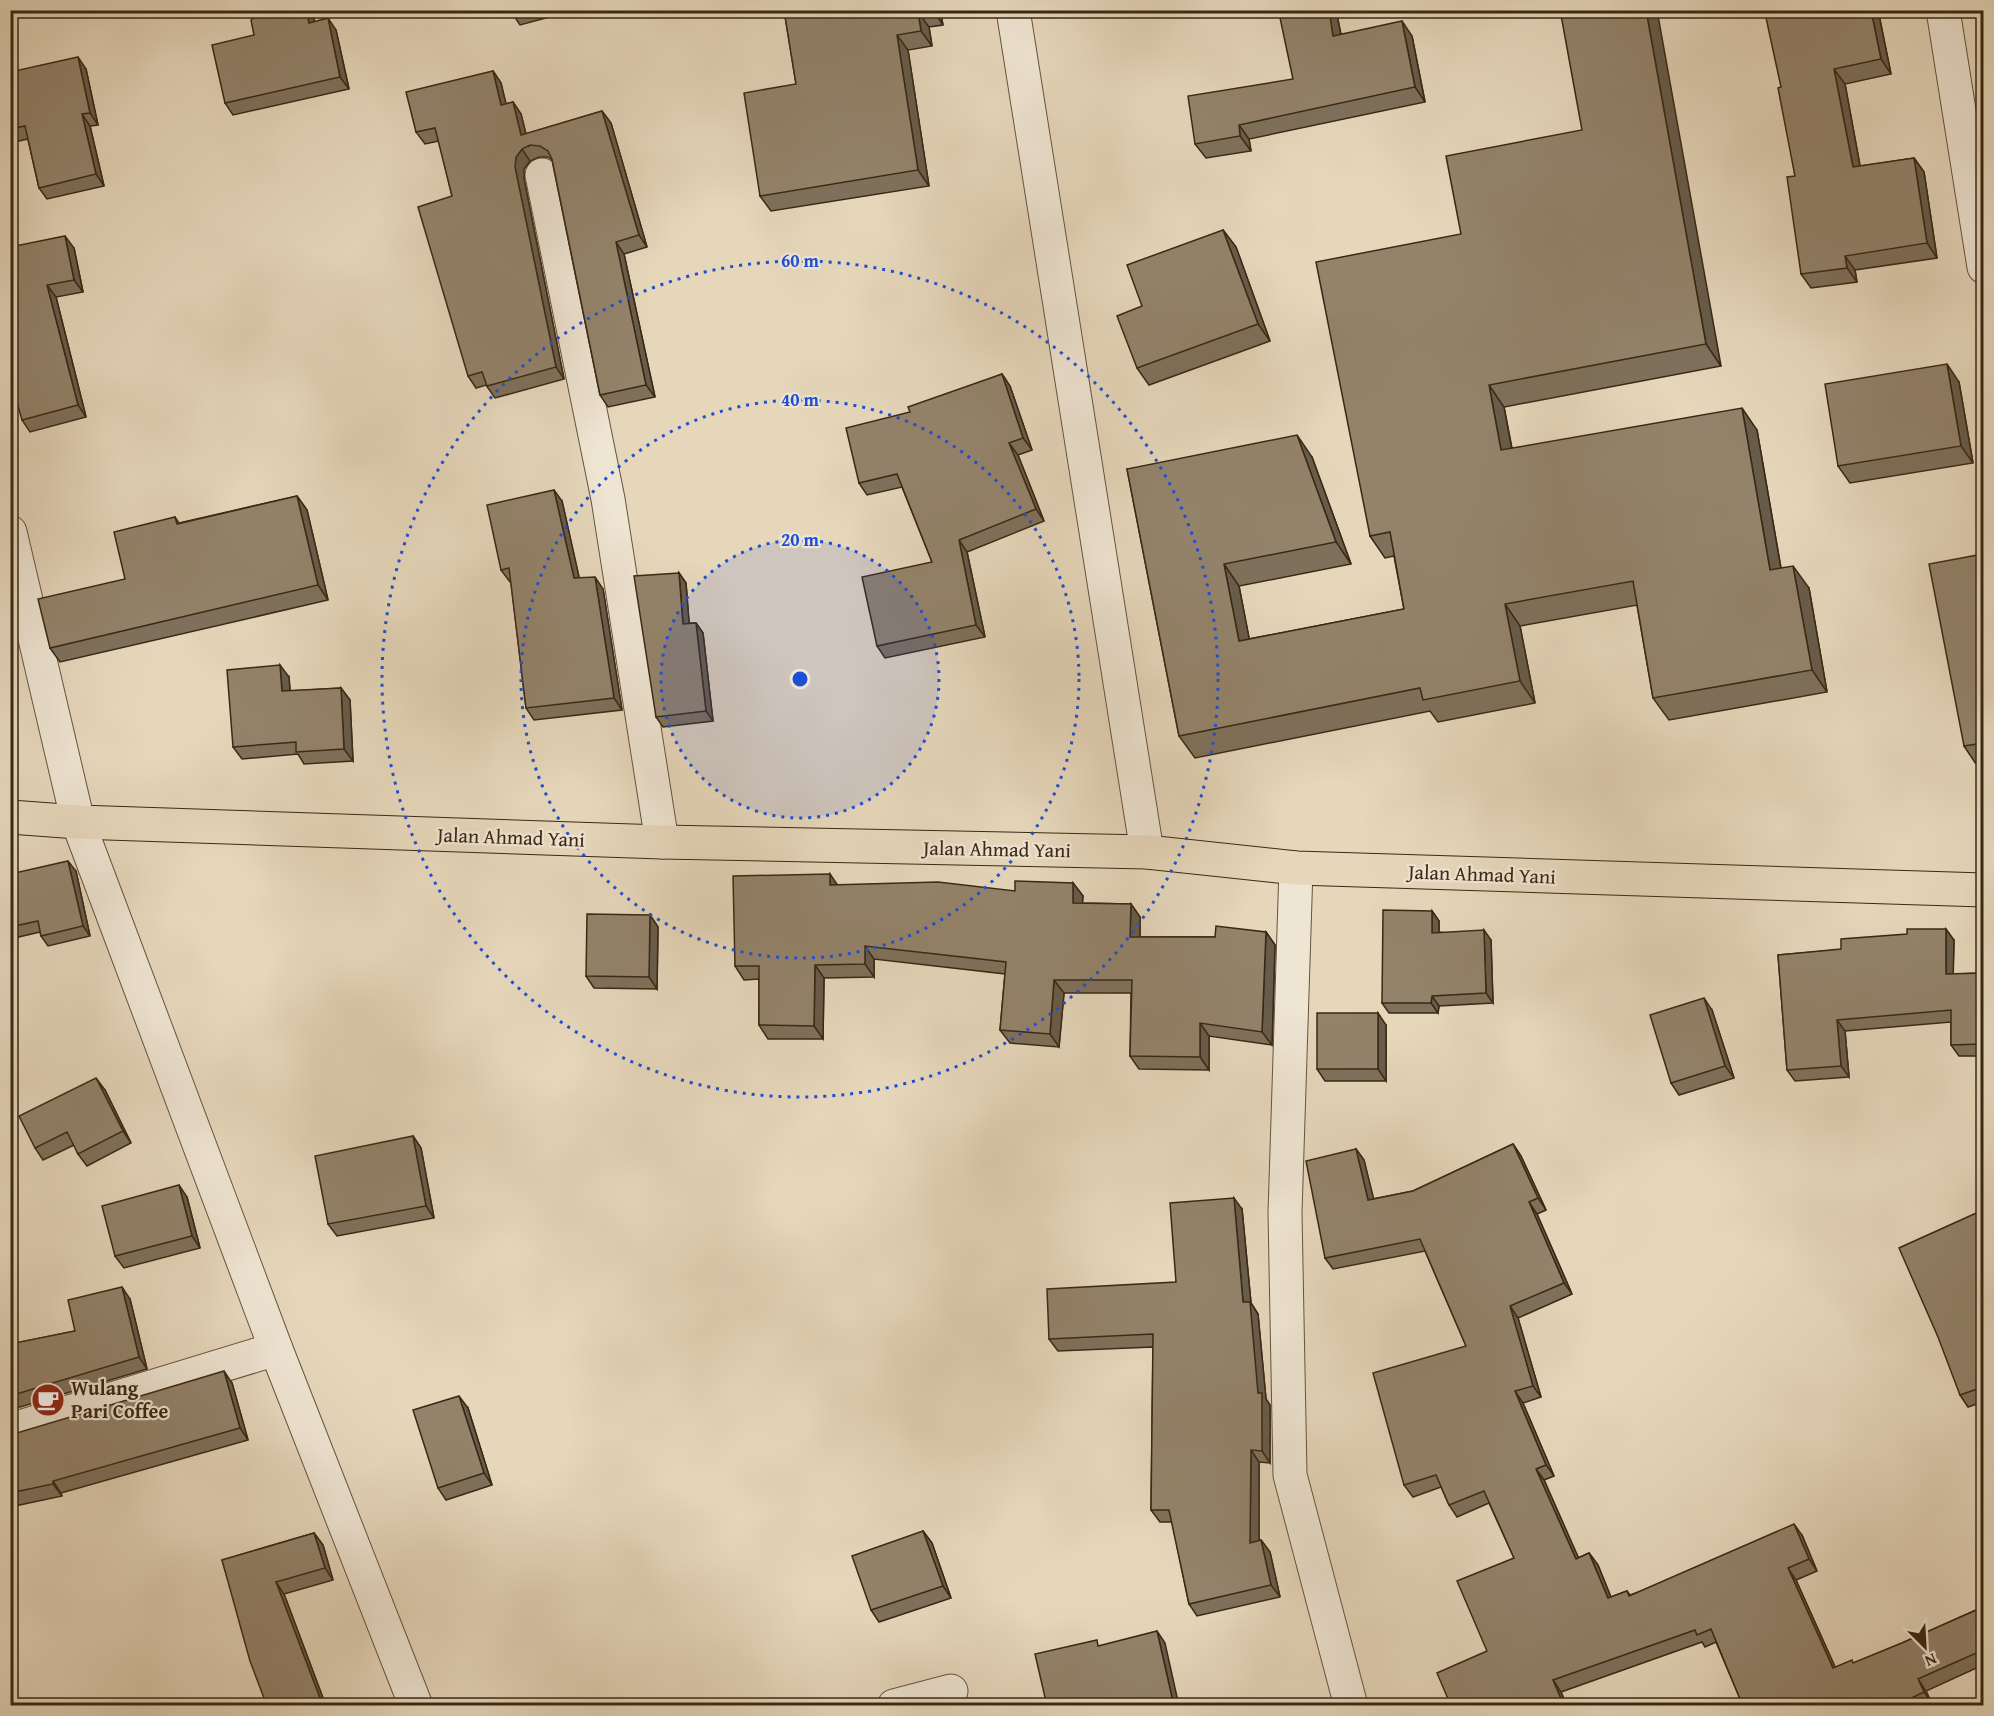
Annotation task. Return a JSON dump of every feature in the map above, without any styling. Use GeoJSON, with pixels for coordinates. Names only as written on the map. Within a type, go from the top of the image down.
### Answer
{"type":"FeatureCollection","features":[{"type":"Feature","properties":{"kind":"highway","name":"Jalan Ahmad Yani"},"geometry":{"type":"LineString","coordinates":[[10,817],[78,822],[662,842],[1147,852],[1296,868],[1983,890]]}},
{"type":"Feature","properties":{"kind":"street"},"geometry":{"type":"LineString","coordinates":[[1013,10],[1147,852]]}},
{"type":"Feature","properties":{"kind":"street"},"geometry":{"type":"LineString","coordinates":[[1943,10],[1983,267]]}},
{"type":"Feature","properties":{"kind":"street"},"geometry":{"type":"LineString","coordinates":[[542,175],[608,499],[662,842]]}},
{"type":"Feature","properties":{"kind":"street"},"geometry":{"type":"LineString","coordinates":[[10,532],[78,822],[276,1349],[416,1706]]}},
{"type":"Feature","properties":{"kind":"street"},"geometry":{"type":"LineString","coordinates":[[1296,868],[1285,1213],[1290,1475],[1351,1706]]}},
{"type":"Feature","properties":{"kind":"street"},"geometry":{"type":"LineString","coordinates":[[10,1430],[276,1349]]}},
{"type":"Feature","properties":{"kind":"street"},"geometry":{"type":"LineString","coordinates":[[894,1706],[951,1690]]}},
{"type":"Feature","properties":{"kind":"building"},"geometry":{"type":"Polygon","coordinates":[[[291,10],[306,10],[309,23],[328,18],[340,77],[225,103],[212,45],[254,35],[251,20],[291,10]]]}},
{"type":"Feature","properties":{"kind":"building"},"geometry":{"type":"Polygon","coordinates":[[[784,10],[927,10],[918,12],[921,31],[897,35],[918,170],[760,196],[744,93],[796,84],[784,10]]]}},
{"type":"Feature","properties":{"kind":"building"},"geometry":{"type":"Polygon","coordinates":[[[1291,10],[1329,10],[1333,36],[1402,21],[1415,87],[1239,125],[1240,136],[1195,144],[1188,96],[1293,79],[1279,13],[1291,10]]]}},
{"type":"Feature","properties":{"kind":"building"},"geometry":{"type":"Polygon","coordinates":[[[1586,10],[1646,10],[1706,344],[1489,385],[1501,450],[1742,408],[1770,570],[1793,566],[1812,670],[1653,698],[1633,581],[1505,604],[1520,681],[1423,700],[1420,688],[1179,736],[1127,469],[1297,435],[1336,542],[1224,564],[1239,641],[1404,609],[1390,532],[1370,536],[1316,262],[1461,234],[1446,156],[1582,130],[1561,15],[1586,10]]]}},
{"type":"Feature","properties":{"kind":"building"},"geometry":{"type":"Polygon","coordinates":[[[1778,10],[1871,10],[1881,59],[1834,69],[1853,167],[1914,158],[1927,243],[1845,256],[1847,268],[1801,274],[1787,177],[1795,176],[1778,88],[1781,87],[1765,13],[1778,10]]]}},
{"type":"Feature","properties":{"kind":"building"},"geometry":{"type":"Polygon","coordinates":[[[78,57],[90,113],[82,114],[96,174],[39,188],[25,126],[10,129],[10,72],[78,57]]]}},
{"type":"Feature","properties":{"kind":"building"},"geometry":{"type":"Polygon","coordinates":[[[493,71],[501,105],[513,102],[521,135],[602,111],[639,235],[616,242],[646,385],[600,395],[552,159],[548,151],[540,146],[530,145],[522,149],[516,157],[515,167],[556,367],[487,386],[482,372],[468,376],[418,207],[452,196],[435,128],[416,132],[406,92],[493,71]]]}},
{"type":"Feature","properties":{"kind":"building"},"geometry":{"type":"Polygon","coordinates":[[[1223,230],[1258,324],[1137,368],[1117,316],[1142,306],[1127,265],[1223,230]]]}},
{"type":"Feature","properties":{"kind":"building"},"geometry":{"type":"Polygon","coordinates":[[[65,236],[74,280],[47,285],[78,405],[22,420],[10,378],[10,247],[65,236]]]}},
{"type":"Feature","properties":{"kind":"building"},"geometry":{"type":"Polygon","coordinates":[[[1947,364],[1961,446],[1838,466],[1825,384],[1947,364]]]}},
{"type":"Feature","properties":{"kind":"building"},"geometry":{"type":"Polygon","coordinates":[[[1002,374],[1023,438],[1009,443],[1036,509],[959,540],[976,625],[877,646],[862,577],[932,562],[897,474],[859,483],[846,428],[910,412],[908,407],[1002,374]]]}},
{"type":"Feature","properties":{"kind":"building"},"geometry":{"type":"Polygon","coordinates":[[[554,490],[574,578],[595,577],[614,698],[526,708],[509,568],[501,570],[487,505],[554,490]]]}},
{"type":"Feature","properties":{"kind":"building"},"geometry":{"type":"Polygon","coordinates":[[[297,496],[318,585],[50,648],[38,599],[125,579],[114,532],[175,517],[177,524],[297,496]]]}},
{"type":"Feature","properties":{"kind":"building"},"geometry":{"type":"Polygon","coordinates":[[[1983,554],[1983,743],[1964,746],[1929,564],[1983,554]]]}},
{"type":"Feature","properties":{"kind":"building"},"geometry":{"type":"Polygon","coordinates":[[[679,573],[683,624],[696,623],[706,711],[656,717],[634,576],[679,573]]]}},
{"type":"Feature","properties":{"kind":"building"},"geometry":{"type":"Polygon","coordinates":[[[280,665],[282,691],[341,688],[344,749],[296,752],[296,742],[233,747],[227,670],[280,665]]]}},
{"type":"Feature","properties":{"kind":"building"},"geometry":{"type":"Polygon","coordinates":[[[68,861],[83,926],[41,936],[38,921],[10,927],[10,874],[68,861]]]}},
{"type":"Feature","properties":{"kind":"building"},"geometry":{"type":"Polygon","coordinates":[[[830,874],[830,885],[938,882],[1015,891],[1015,881],[1073,883],[1073,903],[1131,904],[1130,937],[1215,937],[1216,926],[1266,932],[1262,1032],[1200,1023],[1200,1057],[1130,1056],[1132,980],[1054,980],[1050,1034],[1000,1030],[1006,962],[865,946],[865,964],[815,965],[814,1026],[759,1025],[759,966],[735,966],[733,876],[830,874]]]}},
{"type":"Feature","properties":{"kind":"building"},"geometry":{"type":"Polygon","coordinates":[[[1383,910],[1432,911],[1432,933],[1484,930],[1486,993],[1432,996],[1431,1003],[1382,1003],[1383,910]]]}},
{"type":"Feature","properties":{"kind":"building"},"geometry":{"type":"Polygon","coordinates":[[[587,914],[650,915],[649,977],[586,976],[587,914]]]}},
{"type":"Feature","properties":{"kind":"building"},"geometry":{"type":"Polygon","coordinates":[[[1907,929],[1946,929],[1946,974],[1983,973],[1983,1044],[1951,1045],[1951,1010],[1837,1020],[1841,1066],[1787,1070],[1778,955],[1841,949],[1841,939],[1907,934],[1907,929]]]}},
{"type":"Feature","properties":{"kind":"building"},"geometry":{"type":"Polygon","coordinates":[[[1704,998],[1725,1066],[1671,1083],[1650,1015],[1704,998]]]}},
{"type":"Feature","properties":{"kind":"building"},"geometry":{"type":"Polygon","coordinates":[[[1317,1013],[1378,1013],[1378,1069],[1317,1069],[1317,1013]]]}},
{"type":"Feature","properties":{"kind":"building"},"geometry":{"type":"Polygon","coordinates":[[[96,1078],[123,1131],[78,1154],[67,1132],[35,1148],[19,1116],[96,1078]]]}},
{"type":"Feature","properties":{"kind":"building"},"geometry":{"type":"Polygon","coordinates":[[[413,1136],[426,1206],[328,1224],[315,1156],[413,1136]]]}},
{"type":"Feature","properties":{"kind":"building"},"geometry":{"type":"Polygon","coordinates":[[[1513,1144],[1538,1198],[1529,1202],[1564,1283],[1510,1306],[1533,1386],[1515,1391],[1546,1465],[1536,1469],[1576,1559],[1589,1553],[1608,1598],[1627,1591],[1629,1596],[1794,1524],[1809,1559],[1788,1568],[1833,1668],[1852,1660],[1853,1663],[1983,1607],[1983,1650],[1918,1679],[1924,1692],[1895,1706],[1743,1706],[1711,1629],[1697,1635],[1695,1630],[1553,1680],[1564,1706],[1451,1706],[1437,1673],[1487,1651],[1457,1581],[1514,1558],[1484,1491],[1449,1505],[1436,1475],[1404,1485],[1373,1373],[1466,1346],[1420,1239],[1325,1258],[1306,1161],[1356,1149],[1368,1200],[1413,1191],[1513,1144]]]}},
{"type":"Feature","properties":{"kind":"building"},"geometry":{"type":"Polygon","coordinates":[[[179,1185],[192,1236],[115,1256],[102,1206],[179,1185]]]}},
{"type":"Feature","properties":{"kind":"building"},"geometry":{"type":"Polygon","coordinates":[[[1234,1198],[1243,1302],[1250,1302],[1258,1393],[1262,1393],[1262,1451],[1251,1450],[1250,1543],[1261,1540],[1271,1585],[1189,1604],[1169,1510],[1151,1510],[1153,1334],[1049,1339],[1047,1289],[1176,1282],[1170,1203],[1234,1198]]]}},
{"type":"Feature","properties":{"kind":"building"},"geometry":{"type":"Polygon","coordinates":[[[1983,1210],[1983,1387],[1960,1395],[1938,1337],[1899,1248],[1983,1210]]]}},
{"type":"Feature","properties":{"kind":"building"},"geometry":{"type":"Polygon","coordinates":[[[122,1287],[139,1357],[10,1396],[10,1344],[75,1331],[68,1300],[122,1287]]]}},
{"type":"Feature","properties":{"kind":"building"},"geometry":{"type":"Polygon","coordinates":[[[224,1371],[240,1428],[53,1481],[53,1484],[10,1493],[10,1435],[224,1371]]]}},
{"type":"Feature","properties":{"kind":"building"},"geometry":{"type":"Polygon","coordinates":[[[459,1396],[484,1473],[438,1488],[413,1410],[459,1396]]]}},
{"type":"Feature","properties":{"kind":"building"},"geometry":{"type":"Polygon","coordinates":[[[923,1531],[943,1586],[871,1610],[852,1556],[923,1531]]]}},
{"type":"Feature","properties":{"kind":"building"},"geometry":{"type":"Polygon","coordinates":[[[314,1533],[325,1568],[276,1582],[320,1698],[300,1706],[267,1706],[250,1661],[222,1560],[314,1533]]]}},
{"type":"Feature","properties":{"kind":"building"},"geometry":{"type":"Polygon","coordinates":[[[1157,1631],[1174,1706],[1047,1706],[1035,1654],[1097,1640],[1098,1646],[1157,1631]]]}},
{"type":"Feature","properties":{"kind":"place","name":"Wulang Pari Coffee"},"geometry":{"type":"Point","coordinates":[48,1400]}}]}
